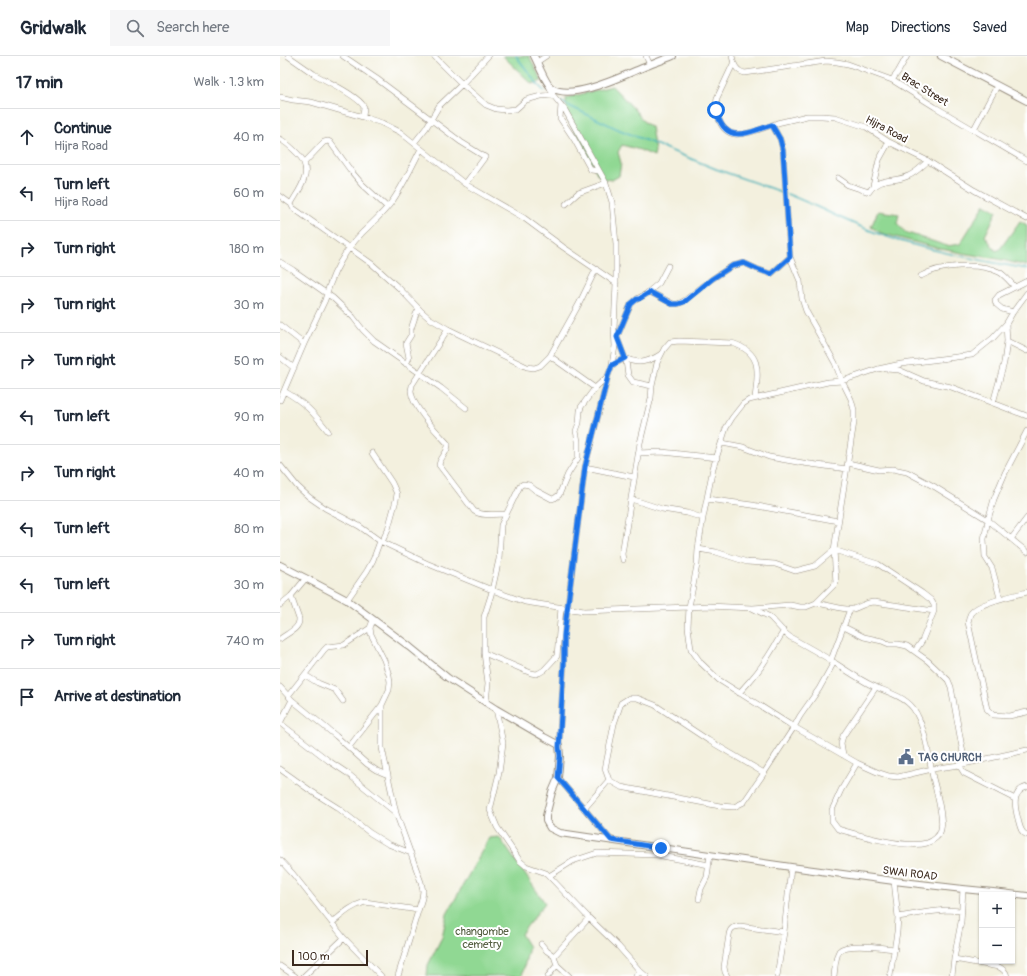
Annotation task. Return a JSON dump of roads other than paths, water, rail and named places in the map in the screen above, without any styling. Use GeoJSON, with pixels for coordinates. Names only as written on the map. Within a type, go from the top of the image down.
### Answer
{"type":"FeatureCollection","features":[{"type":"Feature","properties":{"kind":"street"},"geometry":{"type":"LineString","coordinates":[[288,56],[360,102],[364,107],[363,117]]}},
{"type":"Feature","properties":{"kind":"street"},"geometry":{"type":"LineString","coordinates":[[343,56],[377,79],[461,142],[485,157],[465,184]]}},
{"type":"Feature","properties":{"kind":"street"},"geometry":{"type":"LineString","coordinates":[[434,56],[486,105],[496,109],[506,110],[516,108],[526,100],[541,96],[553,95]]}},
{"type":"Feature","properties":{"kind":"street"},"geometry":{"type":"LineString","coordinates":[[414,143],[426,128],[438,106],[462,84],[488,56]]}},
{"type":"Feature","properties":{"kind":"street"},"geometry":{"type":"LineString","coordinates":[[546,56],[536,59],[553,95],[561,105],[606,183],[612,202],[616,244],[615,346],[612,365],[585,467],[564,635],[558,778],[611,840]]}},
{"type":"Feature","properties":{"kind":"street"},"geometry":{"type":"LineString","coordinates":[[646,56],[650,65]]}},
{"type":"Feature","properties":{"kind":"street"},"geometry":{"type":"LineString","coordinates":[[549,86],[561,92],[584,90],[596,87],[674,56]]}},
{"type":"Feature","properties":{"kind":"street"},"geometry":{"type":"LineString","coordinates":[[732,56],[734,64]]}},
{"type":"Feature","properties":{"kind":"street"},"geometry":{"type":"LineString","coordinates":[[892,80],[907,56]]}},
{"type":"Feature","properties":{"kind":"street"},"geometry":{"type":"LineString","coordinates":[[941,56],[1027,101]]}},
{"type":"Feature","properties":{"kind":"street","name":"Brac Street"},"geometry":{"type":"LineString","coordinates":[[734,64],[740,72],[746,73],[826,61],[848,64],[892,80],[935,107],[1027,160]]}},
{"type":"Feature","properties":{"kind":"street","name":"Hijra Road"},"geometry":{"type":"LineString","coordinates":[[734,64],[716,98],[716,110],[720,122],[729,132],[740,134],[807,116],[835,117],[866,127],[889,142],[928,161],[974,190],[1027,219]]}},
{"type":"Feature","properties":{"kind":"street"},"geometry":{"type":"LineString","coordinates":[[974,129],[997,86]]}},
{"type":"Feature","properties":{"kind":"street"},"geometry":{"type":"LineString","coordinates":[[280,97],[312,102],[382,123],[400,132],[465,184],[524,218],[616,283]]}},
{"type":"Feature","properties":{"kind":"street"},"geometry":{"type":"LineString","coordinates":[[772,125],[780,139],[783,151],[790,257],[800,281],[802,299],[806,311],[835,363],[851,399],[854,410],[854,422],[834,550],[836,582],[816,603]]}},
{"type":"Feature","properties":{"kind":"street"},"geometry":{"type":"LineString","coordinates":[[280,139],[292,147],[304,163],[304,179],[291,204]]}},
{"type":"Feature","properties":{"kind":"street"},"geometry":{"type":"LineString","coordinates":[[304,163],[324,142],[330,142],[362,184],[387,207]]}},
{"type":"Feature","properties":{"kind":"street"},"geometry":{"type":"LineString","coordinates":[[838,178],[848,185],[869,192],[873,186],[879,160],[889,142]]}},
{"type":"Feature","properties":{"kind":"street"},"geometry":{"type":"LineString","coordinates":[[280,400],[340,263],[360,234],[392,201],[421,149]]}},
{"type":"Feature","properties":{"kind":"street"},"geometry":{"type":"LineString","coordinates":[[873,186],[885,180],[906,177],[928,161]]}},
{"type":"Feature","properties":{"kind":"street"},"geometry":{"type":"LineString","coordinates":[[566,204],[578,192],[606,183]]}},
{"type":"Feature","properties":{"kind":"street"},"geometry":{"type":"LineString","coordinates":[[280,196],[291,204],[293,208],[372,264],[429,318],[448,329],[527,367],[534,368],[540,366],[550,356],[579,304],[596,269]]}},
{"type":"Feature","properties":{"kind":"street"},"geometry":{"type":"LineString","coordinates":[[617,337],[631,304],[650,292],[672,304],[678,304],[684,302],[712,279],[732,266],[744,263],[771,274],[790,257]]}},
{"type":"Feature","properties":{"kind":"street"},"geometry":{"type":"LineString","coordinates":[[280,262],[327,293],[353,317],[366,334],[374,341],[420,373],[466,408]]}},
{"type":"Feature","properties":{"kind":"street"},"geometry":{"type":"LineString","coordinates":[[645,295],[659,283],[668,266]]}},
{"type":"Feature","properties":{"kind":"street"},"geometry":{"type":"LineString","coordinates":[[921,276],[934,270],[959,266],[975,266],[1000,273],[1015,287]]}},
{"type":"Feature","properties":{"kind":"street"},"geometry":{"type":"LineString","coordinates":[[1013,312],[1002,309],[996,304],[995,300],[999,295],[1027,281]]}},
{"type":"Feature","properties":{"kind":"street"},"geometry":{"type":"LineString","coordinates":[[1027,293],[1006,324],[994,338],[972,355],[901,364],[878,369],[842,381],[828,382],[755,398],[743,404],[734,414],[726,428],[713,468],[706,499],[698,549],[697,565],[689,607],[688,627],[691,649],[701,663],[719,680],[794,727],[857,763],[877,772],[898,777],[1027,750]]}},
{"type":"Feature","properties":{"kind":"street"},"geometry":{"type":"LineString","coordinates":[[406,364],[409,358],[406,343],[412,335],[411,330],[419,309]]}},
{"type":"Feature","properties":{"kind":"street"},"geometry":{"type":"LineString","coordinates":[[993,403],[1004,363],[1007,341],[1006,324]]}},
{"type":"Feature","properties":{"kind":"street"},"geometry":{"type":"LineString","coordinates":[[280,325],[304,344]]}},
{"type":"Feature","properties":{"kind":"street"},"geometry":{"type":"LineString","coordinates":[[448,329],[412,385],[412,394],[415,403],[425,417],[448,444],[448,448],[439,465],[474,511],[483,514],[506,514]]}},
{"type":"Feature","properties":{"kind":"street"},"geometry":{"type":"LineString","coordinates":[[614,329],[625,358],[628,375],[633,382],[652,386]]}},
{"type":"Feature","properties":{"kind":"street"},"geometry":{"type":"LineString","coordinates":[[623,560],[622,554],[638,453],[651,398],[657,363],[664,349],[670,342],[679,341],[732,343],[738,345],[751,354],[756,363],[758,378],[755,398]]}},
{"type":"Feature","properties":{"kind":"street"},"geometry":{"type":"LineString","coordinates":[[1007,341],[1027,351]]}},
{"type":"Feature","properties":{"kind":"street"},"geometry":{"type":"LineString","coordinates":[[625,358],[632,362],[642,362],[650,360],[662,353]]}},
{"type":"Feature","properties":{"kind":"street"},"geometry":{"type":"LineString","coordinates":[[550,356],[595,388]]}},
{"type":"Feature","properties":{"kind":"street"},"geometry":{"type":"LineString","coordinates":[[280,357],[294,368]]}},
{"type":"Feature","properties":{"kind":"street"},"geometry":{"type":"LineString","coordinates":[[612,365],[625,358]]}},
{"type":"Feature","properties":{"kind":"street"},"geometry":{"type":"LineString","coordinates":[[878,369],[899,370],[924,381],[951,387],[1027,416]]}},
{"type":"Feature","properties":{"kind":"street"},"geometry":{"type":"LineString","coordinates":[[486,702],[488,683],[484,652],[484,617],[499,559],[501,525],[518,488],[523,484],[529,485],[552,499],[559,495],[568,474],[578,458],[576,431],[579,424],[581,407],[595,388],[608,376]]}},
{"type":"Feature","properties":{"kind":"street"},"geometry":{"type":"LineString","coordinates":[[284,392],[298,399],[309,408],[328,430]]}},
{"type":"Feature","properties":{"kind":"street"},"geometry":{"type":"LineString","coordinates":[[1000,598],[992,568],[985,557],[984,539],[994,499],[1027,431]]}},
{"type":"Feature","properties":{"kind":"street"},"geometry":{"type":"LineString","coordinates":[[722,443],[743,447],[769,457],[847,469]]}},
{"type":"Feature","properties":{"kind":"street"},"geometry":{"type":"LineString","coordinates":[[638,453],[662,452],[717,458]]}},
{"type":"Feature","properties":{"kind":"street"},"geometry":{"type":"LineString","coordinates":[[347,600],[373,560],[388,529],[396,500],[397,494],[392,483],[372,453]]}},
{"type":"Feature","properties":{"kind":"street"},"geometry":{"type":"LineString","coordinates":[[848,463],[879,470],[893,469],[907,472],[935,487],[988,520],[1027,552]]}},
{"type":"Feature","properties":{"kind":"street"},"geometry":{"type":"LineString","coordinates":[[280,465],[297,486],[309,497],[325,508],[359,526],[381,542],[426,563],[525,602],[584,611],[708,606],[752,608],[790,605],[803,607],[816,603],[850,610],[858,608],[866,603],[874,602],[934,612]]}},
{"type":"Feature","properties":{"kind":"street"},"geometry":{"type":"LineString","coordinates":[[585,467],[634,477]]}},
{"type":"Feature","properties":{"kind":"street"},"geometry":{"type":"LineString","coordinates":[[631,499],[703,518]]}},
{"type":"Feature","properties":{"kind":"street"},"geometry":{"type":"LineString","coordinates":[[706,499],[752,505],[838,521]]}},
{"type":"Feature","properties":{"kind":"street"},"geometry":{"type":"LineString","coordinates":[[1011,539],[1027,518]]}},
{"type":"Feature","properties":{"kind":"street"},"geometry":{"type":"LineString","coordinates":[[698,549],[716,552],[747,562],[774,564],[795,570],[815,566],[834,550]]}},
{"type":"Feature","properties":{"kind":"street"},"geometry":{"type":"LineString","coordinates":[[834,550],[878,564],[927,596],[933,602],[934,612],[922,641],[915,651]]}},
{"type":"Feature","properties":{"kind":"street"},"geometry":{"type":"LineString","coordinates":[[280,565],[347,600],[410,647],[448,678],[496,709],[559,745]]}},
{"type":"Feature","properties":{"kind":"street"},"geometry":{"type":"LineString","coordinates":[[280,605],[291,596],[306,578]]}},
{"type":"Feature","properties":{"kind":"street"},"geometry":{"type":"LineString","coordinates":[[1027,592],[1000,598],[979,607],[971,613],[968,622],[987,709],[993,715],[1009,716],[1027,712]]}},
{"type":"Feature","properties":{"kind":"street"},"geometry":{"type":"LineString","coordinates":[[280,639],[296,628],[300,623],[291,596]]}},
{"type":"Feature","properties":{"kind":"street"},"geometry":{"type":"LineString","coordinates":[[484,652],[532,673],[540,673],[557,656],[561,608]]}},
{"type":"Feature","properties":{"kind":"street"},"geometry":{"type":"LineString","coordinates":[[752,608],[770,617],[790,637],[869,684],[900,697],[913,708],[921,723],[932,769],[940,813],[941,829],[934,840],[913,845],[888,841],[838,829],[832,821],[832,810],[841,790],[857,763]]}},
{"type":"Feature","properties":{"kind":"street"},"geometry":{"type":"LineString","coordinates":[[764,773],[708,740],[655,704],[637,698],[629,698],[621,703],[614,724],[605,769],[609,780],[621,786],[720,806],[734,807],[744,802],[764,773],[794,727],[800,716],[819,689],[832,661],[850,610]]}},
{"type":"Feature","properties":{"kind":"street"},"geometry":{"type":"LineString","coordinates":[[349,747],[382,705],[390,686],[389,676],[384,660],[371,634],[370,628],[373,620]]}},
{"type":"Feature","properties":{"kind":"street"},"geometry":{"type":"LineString","coordinates":[[844,627],[864,637],[890,644],[902,645],[915,651],[928,660],[948,680],[951,687],[965,764]]}},
{"type":"Feature","properties":{"kind":"street"},"geometry":{"type":"LineString","coordinates":[[370,628],[344,646],[327,647],[324,650],[290,698],[280,723],[396,812]]}},
{"type":"Feature","properties":{"kind":"street"},"geometry":{"type":"LineString","coordinates":[[739,693],[766,660],[784,631]]}},
{"type":"Feature","properties":{"kind":"street"},"geometry":{"type":"LineString","coordinates":[[305,675],[318,683],[335,690],[344,701]]}},
{"type":"Feature","properties":{"kind":"street"},"geometry":{"type":"LineString","coordinates":[[280,687],[290,698],[367,764],[388,775]]}},
{"type":"Feature","properties":{"kind":"street"},"geometry":{"type":"LineString","coordinates":[[843,755],[841,743],[843,736],[876,687]]}},
{"type":"Feature","properties":{"kind":"street"},"geometry":{"type":"LineString","coordinates":[[382,705],[382,748],[396,812],[423,891],[398,976]]}},
{"type":"Feature","properties":{"kind":"street"},"geometry":{"type":"LineString","coordinates":[[496,709],[503,743],[499,773],[490,810],[497,827],[520,861],[526,866],[546,873],[646,976]]}},
{"type":"Feature","properties":{"kind":"street"},"geometry":{"type":"LineString","coordinates":[[959,765],[964,773],[1015,799]]}},
{"type":"Feature","properties":{"kind":"street"},"geometry":{"type":"LineString","coordinates":[[280,769],[338,808],[370,833],[388,844],[411,854]]}},
{"type":"Feature","properties":{"kind":"street","name":"SWAI ROAD"},"geometry":{"type":"LineString","coordinates":[[558,778],[552,792],[546,821],[550,828],[560,833],[894,881],[1027,896]]}},
{"type":"Feature","properties":{"kind":"street"},"geometry":{"type":"LineString","coordinates":[[584,809],[609,780]]}},
{"type":"Feature","properties":{"kind":"street"},"geometry":{"type":"LineString","coordinates":[[1027,787],[1023,788],[1017,793],[1015,799],[1015,808],[1022,831],[1027,836]]}},
{"type":"Feature","properties":{"kind":"street"},"geometry":{"type":"LineString","coordinates":[[549,876],[572,861],[598,853],[658,855],[709,865]]}},
{"type":"Feature","properties":{"kind":"street"},"geometry":{"type":"LineString","coordinates":[[699,900],[701,889],[707,877],[710,855]]}},
{"type":"Feature","properties":{"kind":"street"},"geometry":{"type":"LineString","coordinates":[[280,860],[344,938],[381,976]]}},
{"type":"Feature","properties":{"kind":"street"},"geometry":{"type":"LineString","coordinates":[[777,976],[784,932],[791,867]]}},
{"type":"Feature","properties":{"kind":"street"},"geometry":{"type":"LineString","coordinates":[[890,976],[895,949],[898,917],[894,881]]}},
{"type":"Feature","properties":{"kind":"street"},"geometry":{"type":"LineString","coordinates":[[952,976],[961,922],[964,889]]}},
{"type":"Feature","properties":{"kind":"street"},"geometry":{"type":"LineString","coordinates":[[332,923],[352,907],[365,902],[418,910]]}},
{"type":"Feature","properties":{"kind":"street"},"geometry":{"type":"LineString","coordinates":[[898,917],[946,910],[962,911]]}},
{"type":"Feature","properties":{"kind":"street"},"geometry":{"type":"LineString","coordinates":[[554,956],[589,918]]}},
{"type":"Feature","properties":{"kind":"street"},"geometry":{"type":"LineString","coordinates":[[727,976],[724,967],[729,934],[732,928],[740,926],[784,932]]}},
{"type":"Feature","properties":{"kind":"street"},"geometry":{"type":"LineString","coordinates":[[304,976],[344,938]]}},
{"type":"Feature","properties":{"kind":"street"},"geometry":{"type":"LineString","coordinates":[[541,944],[554,956],[557,965],[569,976]]}},
{"type":"Feature","properties":{"kind":"street"},"geometry":{"type":"LineString","coordinates":[[834,976],[837,957],[843,948],[853,946],[895,949]]}},
{"type":"Feature","properties":{"kind":"street"},"geometry":{"type":"LineString","coordinates":[[954,959],[999,967],[1003,969],[1006,976]]}},
{"type":"Feature","properties":{"kind":"street"},"geometry":{"type":"LineString","coordinates":[[548,976],[557,965]]}},
{"type":"Feature","properties":{"kind":"street"},"geometry":{"type":"LineString","coordinates":[[280,966],[295,976]]}},
{"type":"Feature","properties":{"kind":"street"},"geometry":{"type":"LineString","coordinates":[[636,976],[640,971]]}},
{"type":"Feature","properties":{"kind":"waterway"},"geometry":{"type":"LineString","coordinates":[[516,56],[544,91]]}},
{"type":"Feature","properties":{"kind":"waterway"},"geometry":{"type":"LineString","coordinates":[[561,102],[620,130],[716,169],[784,193]]}},
{"type":"Feature","properties":{"kind":"waterway"},"geometry":{"type":"LineString","coordinates":[[787,194],[875,233],[940,251],[1027,269]]}},
{"type":"Feature","properties":{"kind":"place","name":"TAG CHURCH"},"geometry":{"type":"Point","coordinates":[906,757]}},
{"type":"Feature","properties":{"kind":"park label","name":"changombe cemetry"},"geometry":{"type":"Point","coordinates":[482,937]}}]}
